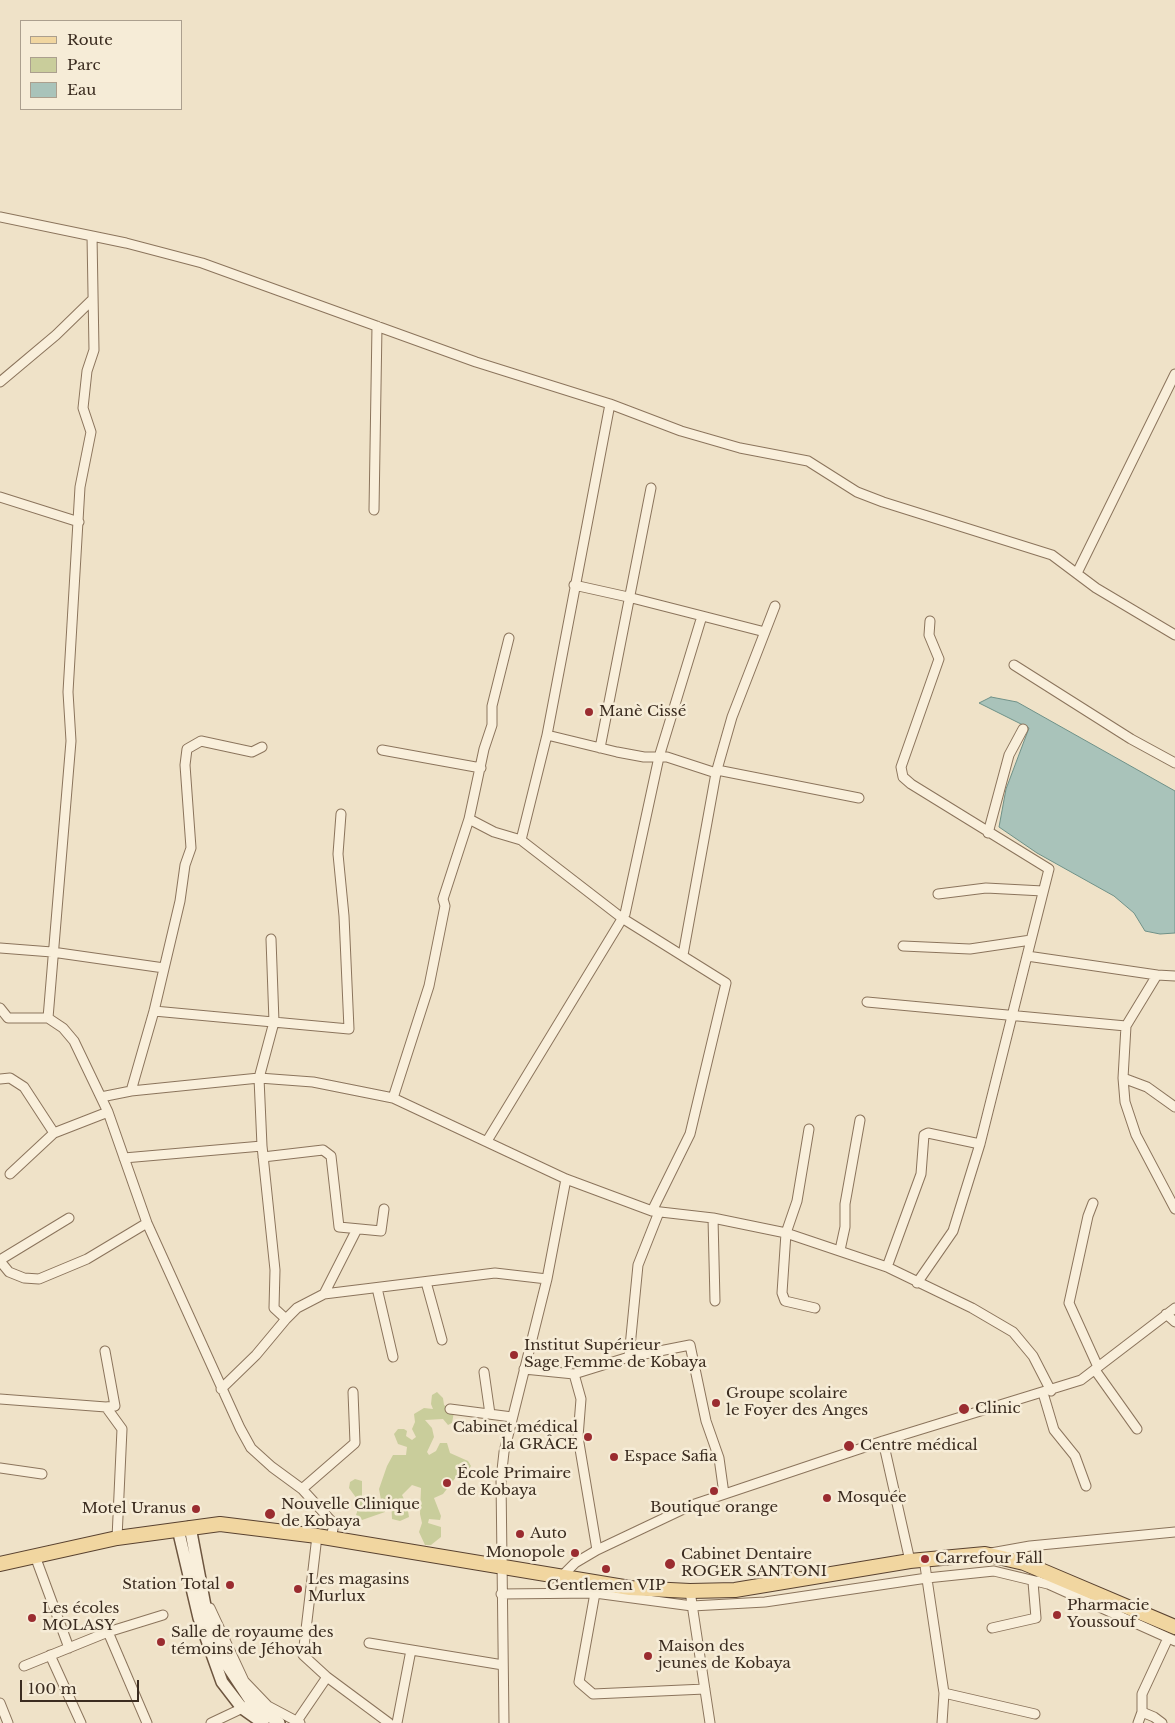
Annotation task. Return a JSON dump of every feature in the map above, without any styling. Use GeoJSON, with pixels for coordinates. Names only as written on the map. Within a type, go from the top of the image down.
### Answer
{"type":"FeatureCollection","features":[{"type":"Feature","properties":{"kind":"main road"},"geometry":{"type":"LineString","coordinates":[[0,1564],[117,1538],[220,1524],[331,1538],[630,1588],[690,1591],[735,1590],[910,1561],[985,1554],[1024,1563],[1050,1580],[1173,1635]]}},
{"type":"Feature","properties":{"kind":"main road"},"geometry":{"type":"LineString","coordinates":[[184,1528],[196,1564],[206,1611],[223,1659],[247,1706],[279,1723]]}},
{"type":"Feature","properties":{"kind":"main road"},"geometry":{"type":"LineString","coordinates":[[184,1528],[188,1566],[199,1618],[222,1682],[263,1723]]}},
{"type":"Feature","properties":{"kind":"street"},"geometry":{"type":"LineString","coordinates":[[1,219],[92,236],[202,263],[532,381],[610,404],[709,440],[808,461],[857,492],[883,502],[1052,555],[1096,588],[1175,635]]}},
{"type":"Feature","properties":{"kind":"street"},"geometry":{"type":"LineString","coordinates":[[48,1018],[70,741],[68,692],[80,487],[91,432],[83,408],[87,371],[94,350],[92,236]]}},
{"type":"Feature","properties":{"kind":"street"},"geometry":{"type":"LineString","coordinates":[[0,382],[56,335],[93,299]]}},
{"type":"Feature","properties":{"kind":"street"},"geometry":{"type":"LineString","coordinates":[[374,510],[377,326]]}},
{"type":"Feature","properties":{"kind":"street"},"geometry":{"type":"LineString","coordinates":[[1077,573],[1175,374]]}},
{"type":"Feature","properties":{"kind":"street"},"geometry":{"type":"LineString","coordinates":[[522,840],[547,735],[610,404]]}},
{"type":"Feature","properties":{"kind":"street"},"geometry":{"type":"LineString","coordinates":[[600,748],[628,597],[651,488]]}},
{"type":"Feature","properties":{"kind":"street"},"geometry":{"type":"LineString","coordinates":[[0,497],[79,522]]}},
{"type":"Feature","properties":{"kind":"street"},"geometry":{"type":"LineString","coordinates":[[574,586],[628,597],[765,632]]}},
{"type":"Feature","properties":{"kind":"street"},"geometry":{"type":"LineString","coordinates":[[682,956],[716,771],[732,717],[775,606]]}},
{"type":"Feature","properties":{"kind":"street"},"geometry":{"type":"LineString","coordinates":[[488,1141],[622,918],[659,757],[702,616]]}},
{"type":"Feature","properties":{"kind":"street"},"geometry":{"type":"LineString","coordinates":[[917,1283],[953,1231],[980,1144],[1043,891],[1049,874],[1047,866],[910,784],[904,777],[901,767],[939,659],[929,635],[930,621]]}},
{"type":"Feature","properties":{"kind":"street"},"geometry":{"type":"LineString","coordinates":[[393,1098],[429,986],[445,906],[443,899],[469,820],[492,725],[492,706],[509,638]]}},
{"type":"Feature","properties":{"kind":"street"},"geometry":{"type":"LineString","coordinates":[[1014,665],[1131,739],[1175,763]]}},
{"type":"Feature","properties":{"kind":"street"},"geometry":{"type":"LineString","coordinates":[[988,832],[1009,755],[1023,729]]}},
{"type":"Feature","properties":{"kind":"street"},"geometry":{"type":"LineString","coordinates":[[547,735],[644,757],[667,757],[716,771],[859,798]]}},
{"type":"Feature","properties":{"kind":"street"},"geometry":{"type":"LineString","coordinates":[[131,1091],[154,1011],[180,901],[185,865],[191,848],[185,765],[187,749],[202,741],[252,752],[262,746]]}},
{"type":"Feature","properties":{"kind":"street"},"geometry":{"type":"LineString","coordinates":[[382,750],[481,768]]}},
{"type":"Feature","properties":{"kind":"street"},"geometry":{"type":"LineString","coordinates":[[154,1011],[349,1029],[344,916],[338,854],[342,814]]}},
{"type":"Feature","properties":{"kind":"street"},"geometry":{"type":"LineString","coordinates":[[469,820],[494,832],[522,840],[622,918],[726,982],[690,1134],[656,1212],[638,1265],[629,1356]]}},
{"type":"Feature","properties":{"kind":"street"},"geometry":{"type":"LineString","coordinates":[[938,894],[986,888],[1043,891]]}},
{"type":"Feature","properties":{"kind":"street"},"geometry":{"type":"LineString","coordinates":[[271,939],[274,1022],[259,1078],[262,1146],[275,1270],[274,1308],[286,1319]]}},
{"type":"Feature","properties":{"kind":"street"},"geometry":{"type":"LineString","coordinates":[[904,946],[970,949],[1031,940]]}},
{"type":"Feature","properties":{"kind":"street"},"geometry":{"type":"LineString","coordinates":[[0,948],[52,952],[164,968]]}},
{"type":"Feature","properties":{"kind":"street"},"geometry":{"type":"LineString","coordinates":[[1028,956],[1157,976],[1175,976]]}},
{"type":"Feature","properties":{"kind":"street"},"geometry":{"type":"LineString","coordinates":[[1157,976],[1126,1026],[1125,1102],[1136,1135],[1175,1209]]}},
{"type":"Feature","properties":{"kind":"street"},"geometry":{"type":"LineString","coordinates":[[867,1002],[1126,1026]]}},
{"type":"Feature","properties":{"kind":"street"},"geometry":{"type":"LineString","coordinates":[[0,1008],[8,1018],[48,1018],[63,1028],[74,1041],[108,1112],[147,1223],[221,1390],[251,1448],[302,1489],[334,1524],[331,1538]]}},
{"type":"Feature","properties":{"kind":"street"},"geometry":{"type":"LineString","coordinates":[[0,1079],[10,1078],[24,1087],[54,1133]]}},
{"type":"Feature","properties":{"kind":"street"},"geometry":{"type":"LineString","coordinates":[[101,1097],[131,1091],[259,1078],[313,1082],[393,1098],[566,1179],[656,1212],[713,1218],[786,1233],[840,1250],[887,1268],[972,1308],[1014,1332],[1033,1356],[1047,1392],[1054,1430],[1075,1456],[1086,1486]]}},
{"type":"Feature","properties":{"kind":"street"},"geometry":{"type":"LineString","coordinates":[[1124,1078],[1147,1087],[1175,1107]]}},
{"type":"Feature","properties":{"kind":"street"},"geometry":{"type":"LineString","coordinates":[[10,1174],[54,1133],[108,1112]]}},
{"type":"Feature","properties":{"kind":"street"},"geometry":{"type":"LineString","coordinates":[[840,1250],[845,1227],[845,1204],[855,1159],[860,1120]]}},
{"type":"Feature","properties":{"kind":"street"},"geometry":{"type":"LineString","coordinates":[[809,1129],[797,1201],[786,1233],[782,1293],[785,1301],[815,1308]]}},
{"type":"Feature","properties":{"kind":"street"},"geometry":{"type":"LineString","coordinates":[[887,1268],[921,1174],[924,1135],[928,1133],[980,1144]]}},
{"type":"Feature","properties":{"kind":"street"},"geometry":{"type":"LineString","coordinates":[[124,1158],[262,1146]]}},
{"type":"Feature","properties":{"kind":"street"},"geometry":{"type":"LineString","coordinates":[[263,1158],[323,1150],[331,1156],[338,1227],[381,1231],[384,1209]]}},
{"type":"Feature","properties":{"kind":"street"},"geometry":{"type":"LineString","coordinates":[[504,1723],[501,1479],[512,1417],[547,1280],[566,1179]]}},
{"type":"Feature","properties":{"kind":"street"},"geometry":{"type":"LineString","coordinates":[[1093,1203],[1088,1216],[1069,1303],[1096,1369],[1137,1430]]}},
{"type":"Feature","properties":{"kind":"street"},"geometry":{"type":"LineString","coordinates":[[69,1218],[0,1261],[9,1272],[24,1278],[39,1279],[87,1259],[147,1223]]}},
{"type":"Feature","properties":{"kind":"street"},"geometry":{"type":"LineString","coordinates":[[713,1218],[715,1301]]}},
{"type":"Feature","properties":{"kind":"street"},"geometry":{"type":"LineString","coordinates":[[324,1294],[357,1229]]}},
{"type":"Feature","properties":{"kind":"street"},"geometry":{"type":"LineString","coordinates":[[221,1390],[256,1355],[297,1308],[324,1294],[495,1273],[547,1280]]}},
{"type":"Feature","properties":{"kind":"street"},"geometry":{"type":"LineString","coordinates":[[426,1282],[442,1340]]}},
{"type":"Feature","properties":{"kind":"street"},"geometry":{"type":"LineString","coordinates":[[377,1288],[393,1357]]}},
{"type":"Feature","properties":{"kind":"street"},"geometry":{"type":"LineString","coordinates":[[562,1577],[575,1563],[597,1550],[692,1505],[883,1441],[1081,1380],[1175,1308]]}},
{"type":"Feature","properties":{"kind":"street"},"geometry":{"type":"LineString","coordinates":[[1166,1314],[1175,1322]]}},
{"type":"Feature","properties":{"kind":"street"},"geometry":{"type":"LineString","coordinates":[[524,1369],[574,1374],[629,1356],[690,1345],[706,1421],[719,1458],[724,1494]]}},
{"type":"Feature","properties":{"kind":"street"},"geometry":{"type":"LineString","coordinates":[[0,1399],[106,1407],[115,1406],[106,1351]]}},
{"type":"Feature","properties":{"kind":"street"},"geometry":{"type":"LineString","coordinates":[[484,1372],[490,1414]]}},
{"type":"Feature","properties":{"kind":"street"},"geometry":{"type":"LineString","coordinates":[[574,1374],[581,1399],[578,1437],[597,1550]]}},
{"type":"Feature","properties":{"kind":"street"},"geometry":{"type":"LineString","coordinates":[[302,1489],[356,1443],[352,1392]]}},
{"type":"Feature","properties":{"kind":"street"},"geometry":{"type":"LineString","coordinates":[[106,1407],[122,1429],[117,1538]]}},
{"type":"Feature","properties":{"kind":"street"},"geometry":{"type":"LineString","coordinates":[[450,1409],[512,1417]]}},
{"type":"Feature","properties":{"kind":"street"},"geometry":{"type":"LineString","coordinates":[[883,1441],[910,1561]]}},
{"type":"Feature","properties":{"kind":"street"},"geometry":{"type":"LineString","coordinates":[[0,1468],[42,1474]]}},
{"type":"Feature","properties":{"kind":"street"},"geometry":{"type":"LineString","coordinates":[[985,1554],[1030,1546],[1175,1532]]}},
{"type":"Feature","properties":{"kind":"street"},"geometry":{"type":"LineString","coordinates":[[317,1536],[303,1655],[327,1677],[389,1723]]}},
{"type":"Feature","properties":{"kind":"street"},"geometry":{"type":"LineString","coordinates":[[35,1556],[69,1648]]}},
{"type":"Feature","properties":{"kind":"street"},"geometry":{"type":"LineString","coordinates":[[924,1560],[944,1692],[942,1723]]}},
{"type":"Feature","properties":{"kind":"street"},"geometry":{"type":"LineString","coordinates":[[196,1564],[209,1606],[244,1681],[268,1706],[299,1722],[327,1677]]}},
{"type":"Feature","properties":{"kind":"street"},"geometry":{"type":"LineString","coordinates":[[502,1594],[595,1593],[692,1606],[764,1602],[927,1578],[994,1571],[1038,1581]]}},
{"type":"Feature","properties":{"kind":"street"},"geometry":{"type":"LineString","coordinates":[[992,1628],[1036,1618],[1033,1582],[1050,1580]]}},
{"type":"Feature","properties":{"kind":"street"},"geometry":{"type":"LineString","coordinates":[[690,1591],[710,1723]]}},
{"type":"Feature","properties":{"kind":"street"},"geometry":{"type":"LineString","coordinates":[[595,1593],[579,1682],[594,1694],[705,1689]]}},
{"type":"Feature","properties":{"kind":"street"},"geometry":{"type":"LineString","coordinates":[[24,1666],[108,1632],[163,1615]]}},
{"type":"Feature","properties":{"kind":"street"},"geometry":{"type":"LineString","coordinates":[[108,1632],[147,1723]]}},
{"type":"Feature","properties":{"kind":"street"},"geometry":{"type":"LineString","coordinates":[[1138,1723],[1142,1712],[1142,1694],[1173,1635]]}},
{"type":"Feature","properties":{"kind":"street"},"geometry":{"type":"LineString","coordinates":[[370,1643],[503,1665]]}},
{"type":"Feature","properties":{"kind":"street"},"geometry":{"type":"LineString","coordinates":[[397,1723],[412,1650]]}},
{"type":"Feature","properties":{"kind":"street"},"geometry":{"type":"LineString","coordinates":[[50,1655],[81,1723]]}},
{"type":"Feature","properties":{"kind":"street"},"geometry":{"type":"LineString","coordinates":[[944,1692],[1035,1714]]}},
{"type":"Feature","properties":{"kind":"street"},"geometry":{"type":"LineString","coordinates":[[0,1704],[5,1722]]}},
{"type":"Feature","properties":{"kind":"street"},"geometry":{"type":"LineString","coordinates":[[211,1723],[247,1706]]}},
{"type":"Feature","properties":{"kind":"street"},"geometry":{"type":"LineString","coordinates":[[1142,1712],[1154,1716],[1162,1723]]}},
{"type":"Feature","properties":{"kind":"green space"},"geometry":{"type":"Polygon","coordinates":[[[437,1392],[443,1398],[444,1405],[454,1412],[452,1423],[448,1425],[443,1419],[425,1420],[432,1428],[434,1437],[427,1452],[429,1455],[436,1451],[440,1443],[447,1443],[450,1453],[468,1461],[471,1466],[465,1474],[459,1473],[443,1494],[434,1498],[441,1516],[440,1520],[429,1519],[428,1523],[441,1527],[441,1537],[431,1545],[425,1545],[419,1532],[422,1523],[420,1514],[421,1488],[412,1485],[402,1495],[407,1505],[409,1517],[400,1521],[392,1519],[391,1499],[387,1495],[385,1512],[362,1520],[356,1515],[360,1503],[349,1488],[350,1482],[355,1479],[362,1481],[362,1496],[381,1500],[379,1489],[393,1455],[406,1455],[407,1447],[398,1444],[394,1434],[398,1429],[404,1429],[407,1431],[406,1436],[412,1440],[416,1437],[412,1429],[415,1422],[414,1414],[424,1408],[433,1409],[431,1404],[432,1395],[437,1392]]]}},
{"type":"Feature","properties":{"kind":"water"},"geometry":{"type":"Polygon","coordinates":[[[991,697],[1017,702],[1175,791],[1175,933],[1160,934],[1145,931],[1134,913],[1114,896],[1037,853],[999,827],[1006,789],[1029,728],[979,703],[991,697]]]}},
{"type":"Feature","properties":{"kind":"place","name":"Manè Cissé"},"geometry":{"type":"Point","coordinates":[589,712]}},
{"type":"Feature","properties":{"kind":"place","name":"Institut Supérieur Sage Femme de Kobaya"},"geometry":{"type":"Point","coordinates":[514,1355]}},
{"type":"Feature","properties":{"kind":"place","name":"Groupe scolaire le Foyer des Anges"},"geometry":{"type":"Point","coordinates":[716,1403]}},
{"type":"Feature","properties":{"kind":"place","name":"Clinic"},"geometry":{"type":"Point","coordinates":[964,1409]}},
{"type":"Feature","properties":{"kind":"place","name":"Cabinet médical la GRÂCE"},"geometry":{"type":"Point","coordinates":[588,1437]}},
{"type":"Feature","properties":{"kind":"place","name":"Centre médical"},"geometry":{"type":"Point","coordinates":[849,1446]}},
{"type":"Feature","properties":{"kind":"place","name":"Espace Safia"},"geometry":{"type":"Point","coordinates":[614,1457]}},
{"type":"Feature","properties":{"kind":"place","name":"École Primaire de Kobaya"},"geometry":{"type":"Point","coordinates":[447,1483]}},
{"type":"Feature","properties":{"kind":"place","name":"Boutique orange"},"geometry":{"type":"Point","coordinates":[714,1491]}},
{"type":"Feature","properties":{"kind":"place","name":"Mosquée"},"geometry":{"type":"Point","coordinates":[827,1498]}},
{"type":"Feature","properties":{"kind":"place","name":"Motel Uranus"},"geometry":{"type":"Point","coordinates":[196,1509]}},
{"type":"Feature","properties":{"kind":"place","name":"Nouvelle Clinique de Kobaya"},"geometry":{"type":"Point","coordinates":[270,1514]}},
{"type":"Feature","properties":{"kind":"place","name":"Auto"},"geometry":{"type":"Point","coordinates":[520,1534]}},
{"type":"Feature","properties":{"kind":"place","name":"Monopole"},"geometry":{"type":"Point","coordinates":[575,1553]}},
{"type":"Feature","properties":{"kind":"place","name":"Carrefour Fall"},"geometry":{"type":"Point","coordinates":[925,1559]}},
{"type":"Feature","properties":{"kind":"place","name":"Cabinet Dentaire ROGER SANTONI"},"geometry":{"type":"Point","coordinates":[670,1564]}},
{"type":"Feature","properties":{"kind":"place","name":"Gentlemen VIP"},"geometry":{"type":"Point","coordinates":[606,1569]}},
{"type":"Feature","properties":{"kind":"place","name":"Station Total"},"geometry":{"type":"Point","coordinates":[230,1585]}},
{"type":"Feature","properties":{"kind":"place","name":"Les magasins Murlux"},"geometry":{"type":"Point","coordinates":[298,1589]}},
{"type":"Feature","properties":{"kind":"place","name":"Pharmacie Youssouf"},"geometry":{"type":"Point","coordinates":[1057,1615]}},
{"type":"Feature","properties":{"kind":"place","name":"Les écoles MOLASY"},"geometry":{"type":"Point","coordinates":[32,1618]}},
{"type":"Feature","properties":{"kind":"place","name":"Salle de royaume des témoins de Jéhovah"},"geometry":{"type":"Point","coordinates":[161,1642]}},
{"type":"Feature","properties":{"kind":"place","name":"Maison des jeunes de Kobaya"},"geometry":{"type":"Point","coordinates":[648,1656]}}]}
